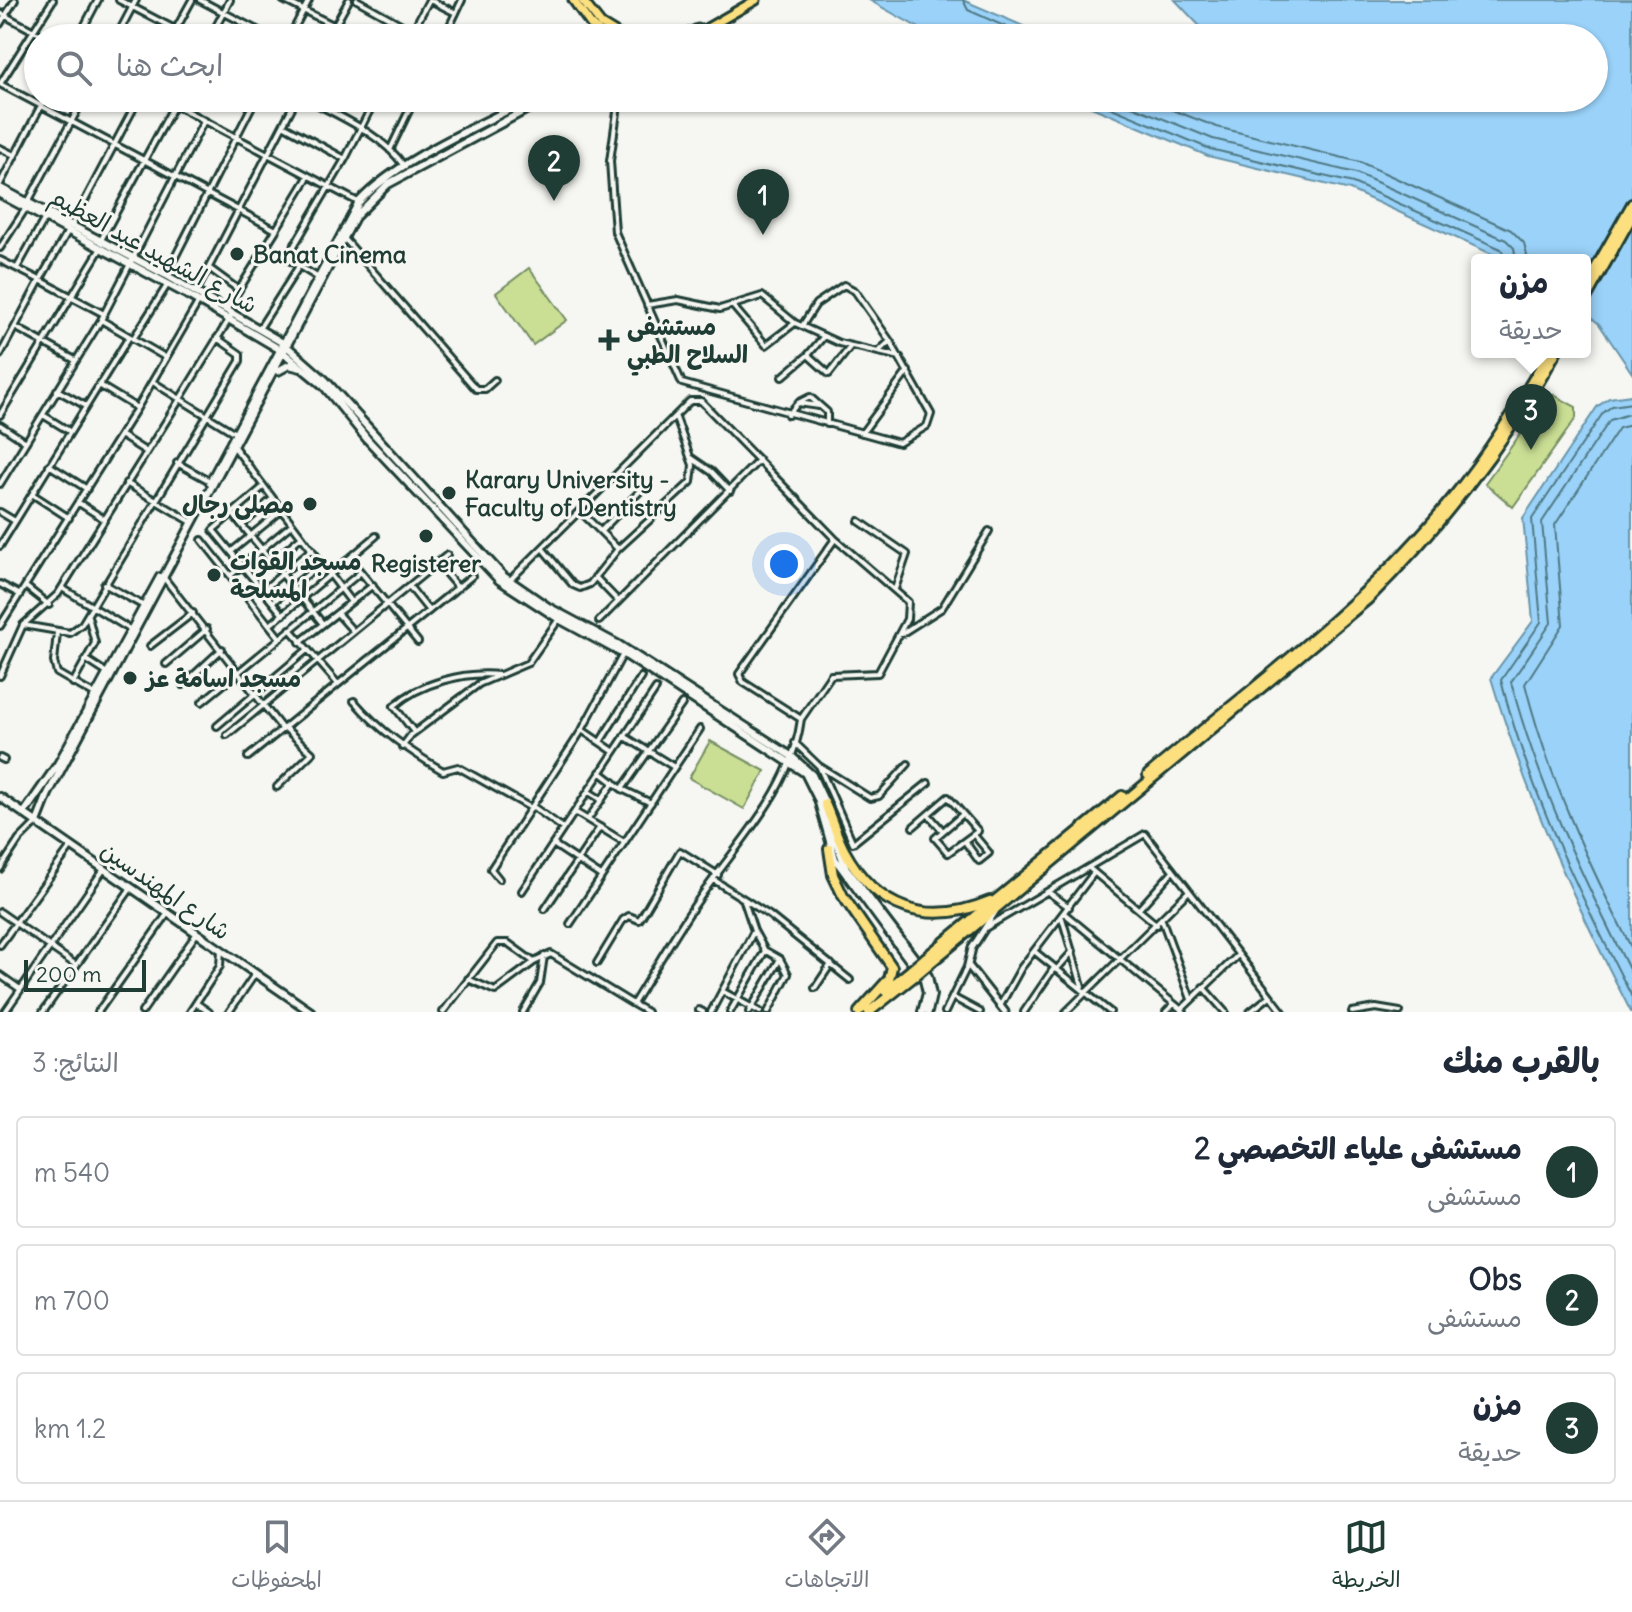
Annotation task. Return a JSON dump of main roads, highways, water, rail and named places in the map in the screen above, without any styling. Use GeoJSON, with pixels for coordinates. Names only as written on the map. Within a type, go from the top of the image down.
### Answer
{"type":"FeatureCollection","features":[{"type":"Feature","properties":{"kind":"highway"},"geometry":{"type":"LineString","coordinates":[[1591,276],[1632,204]]}},
{"type":"Feature","properties":{"kind":"highway"},"geometry":{"type":"LineString","coordinates":[[1591,289],[1632,216]]}},
{"type":"Feature","properties":{"kind":"highway"},"geometry":{"type":"LineString","coordinates":[[1530,391],[1546,358]]}},
{"type":"Feature","properties":{"kind":"highway"},"geometry":{"type":"LineString","coordinates":[[869,1012],[1363,593],[1462,486],[1552,358]]}},
{"type":"Feature","properties":{"kind":"highway"},"geometry":{"type":"LineString","coordinates":[[825,804],[844,851],[870,884],[896,904],[922,914],[936,915],[999,901]]}},
{"type":"Feature","properties":{"kind":"highway"},"geometry":{"type":"LineString","coordinates":[[829,849],[833,875],[843,896],[892,967],[889,979],[859,1012]]}},
{"type":"Feature","properties":{"kind":"highway"},"geometry":{"type":"LineString","coordinates":[[859,1012],[914,972]]}},
{"type":"Feature","properties":{"kind":"main road"},"geometry":{"type":"LineString","coordinates":[[573,0],[594,24]]}},
{"type":"Feature","properties":{"kind":"main road"},"geometry":{"type":"LineString","coordinates":[[582,0],[601,24]]}},
{"type":"Feature","properties":{"kind":"main road"},"geometry":{"type":"LineString","coordinates":[[715,23],[756,0]]}},
{"type":"Feature","properties":{"kind":"main road"},"geometry":{"type":"LineString","coordinates":[[284,349],[298,329],[359,202],[371,189],[405,166],[506,112]]}},
{"type":"Feature","properties":{"kind":"main road"},"geometry":{"type":"LineString","coordinates":[[24,813],[73,742],[284,349],[317,277],[363,206],[388,184],[522,112]]}},
{"type":"Feature","properties":{"kind":"main road","name":"شارع الشهيد عبد العظيم"},"geometry":{"type":"LineString","coordinates":[[0,186],[44,215],[132,261],[168,284],[230,313],[265,340],[284,349]]}},
{"type":"Feature","properties":{"kind":"main road","name":"شارع الشهيد عبد العظيم"},"geometry":{"type":"LineString","coordinates":[[0,194],[27,205]]}},
{"type":"Feature","properties":{"kind":"main road","name":"شارع الشهيد عبد العظيم"},"geometry":{"type":"LineString","coordinates":[[132,261],[196,292],[259,329],[284,349]]}},
{"type":"Feature","properties":{"kind":"main road"},"geometry":{"type":"LineString","coordinates":[[298,329],[296,346],[305,361],[418,488]]}},
{"type":"Feature","properties":{"kind":"main road"},"geometry":{"type":"LineString","coordinates":[[37,822],[95,695],[272,371],[274,353],[265,340]]}},
{"type":"Feature","properties":{"kind":"main road"},"geometry":{"type":"LineString","coordinates":[[284,349],[305,361]]}},
{"type":"Feature","properties":{"kind":"main road"},"geometry":{"type":"LineString","coordinates":[[284,349],[508,583],[559,619],[623,654],[790,758],[805,773],[813,787],[829,849],[847,879],[924,980],[927,993],[925,1012]]}},
{"type":"Feature","properties":{"kind":"main road"},"geometry":{"type":"LineString","coordinates":[[272,371],[289,365],[307,371]]}},
{"type":"Feature","properties":{"kind":"main road"},"geometry":{"type":"LineString","coordinates":[[508,583],[619,645],[812,775],[825,804],[836,848],[846,868],[928,976],[932,995],[925,1012]]}},
{"type":"Feature","properties":{"kind":"main road","name":"شارع المهندسين"},"geometry":{"type":"LineString","coordinates":[[1,801],[37,822],[301,1009],[311,1012]]}},
{"type":"Feature","properties":{"kind":"water"},"geometry":{"type":"Polygon","coordinates":[[[869,0],[963,0],[1019,24],[912,24],[869,0]]]}},
{"type":"Feature","properties":{"kind":"water"},"geometry":{"type":"Polygon","coordinates":[[[1175,0],[1632,0],[1632,373],[1591,317],[1591,254],[1492,254],[1350,190],[1208,156],[1103,112],[1608,112],[1608,24],[1198,24],[1175,0]]]}},
{"type":"Feature","properties":{"kind":"water"},"geometry":{"type":"Polygon","coordinates":[[[1632,395],[1631,1012],[1553,848],[1491,678],[1533,621],[1523,518],[1597,407],[1609,398],[1632,395]]]}},
{"type":"Feature","properties":{"kind":"place","name":"Obs"},"geometry":{"type":"Point","coordinates":[554,201]}},
{"type":"Feature","properties":{"kind":"place","name":"مستشفى علياء التخصصي 2"},"geometry":{"type":"Point","coordinates":[763,235]}},
{"type":"Feature","properties":{"kind":"place","name":"Banat Cinema"},"geometry":{"type":"Point","coordinates":[237,254]}},
{"type":"Feature","properties":{"kind":"place","name":"مستشفى السلاح الطبي"},"geometry":{"type":"Point","coordinates":[609,340]}},
{"type":"Feature","properties":{"kind":"place","name":"مزن"},"geometry":{"type":"Point","coordinates":[1531,450]}},
{"type":"Feature","properties":{"kind":"place","name":"Karary University - Faculty of Dentistry"},"geometry":{"type":"Point","coordinates":[449,493]}},
{"type":"Feature","properties":{"kind":"place","name":"مصلى رجال"},"geometry":{"type":"Point","coordinates":[310,504]}},
{"type":"Feature","properties":{"kind":"place","name":"Registerer"},"geometry":{"type":"Point","coordinates":[426,536]}},
{"type":"Feature","properties":{"kind":"place","name":"مسجد القوات المسلحة"},"geometry":{"type":"Point","coordinates":[214,575]}},
{"type":"Feature","properties":{"kind":"place","name":"مسجد اسامة عز"},"geometry":{"type":"Point","coordinates":[130,678]}}]}
